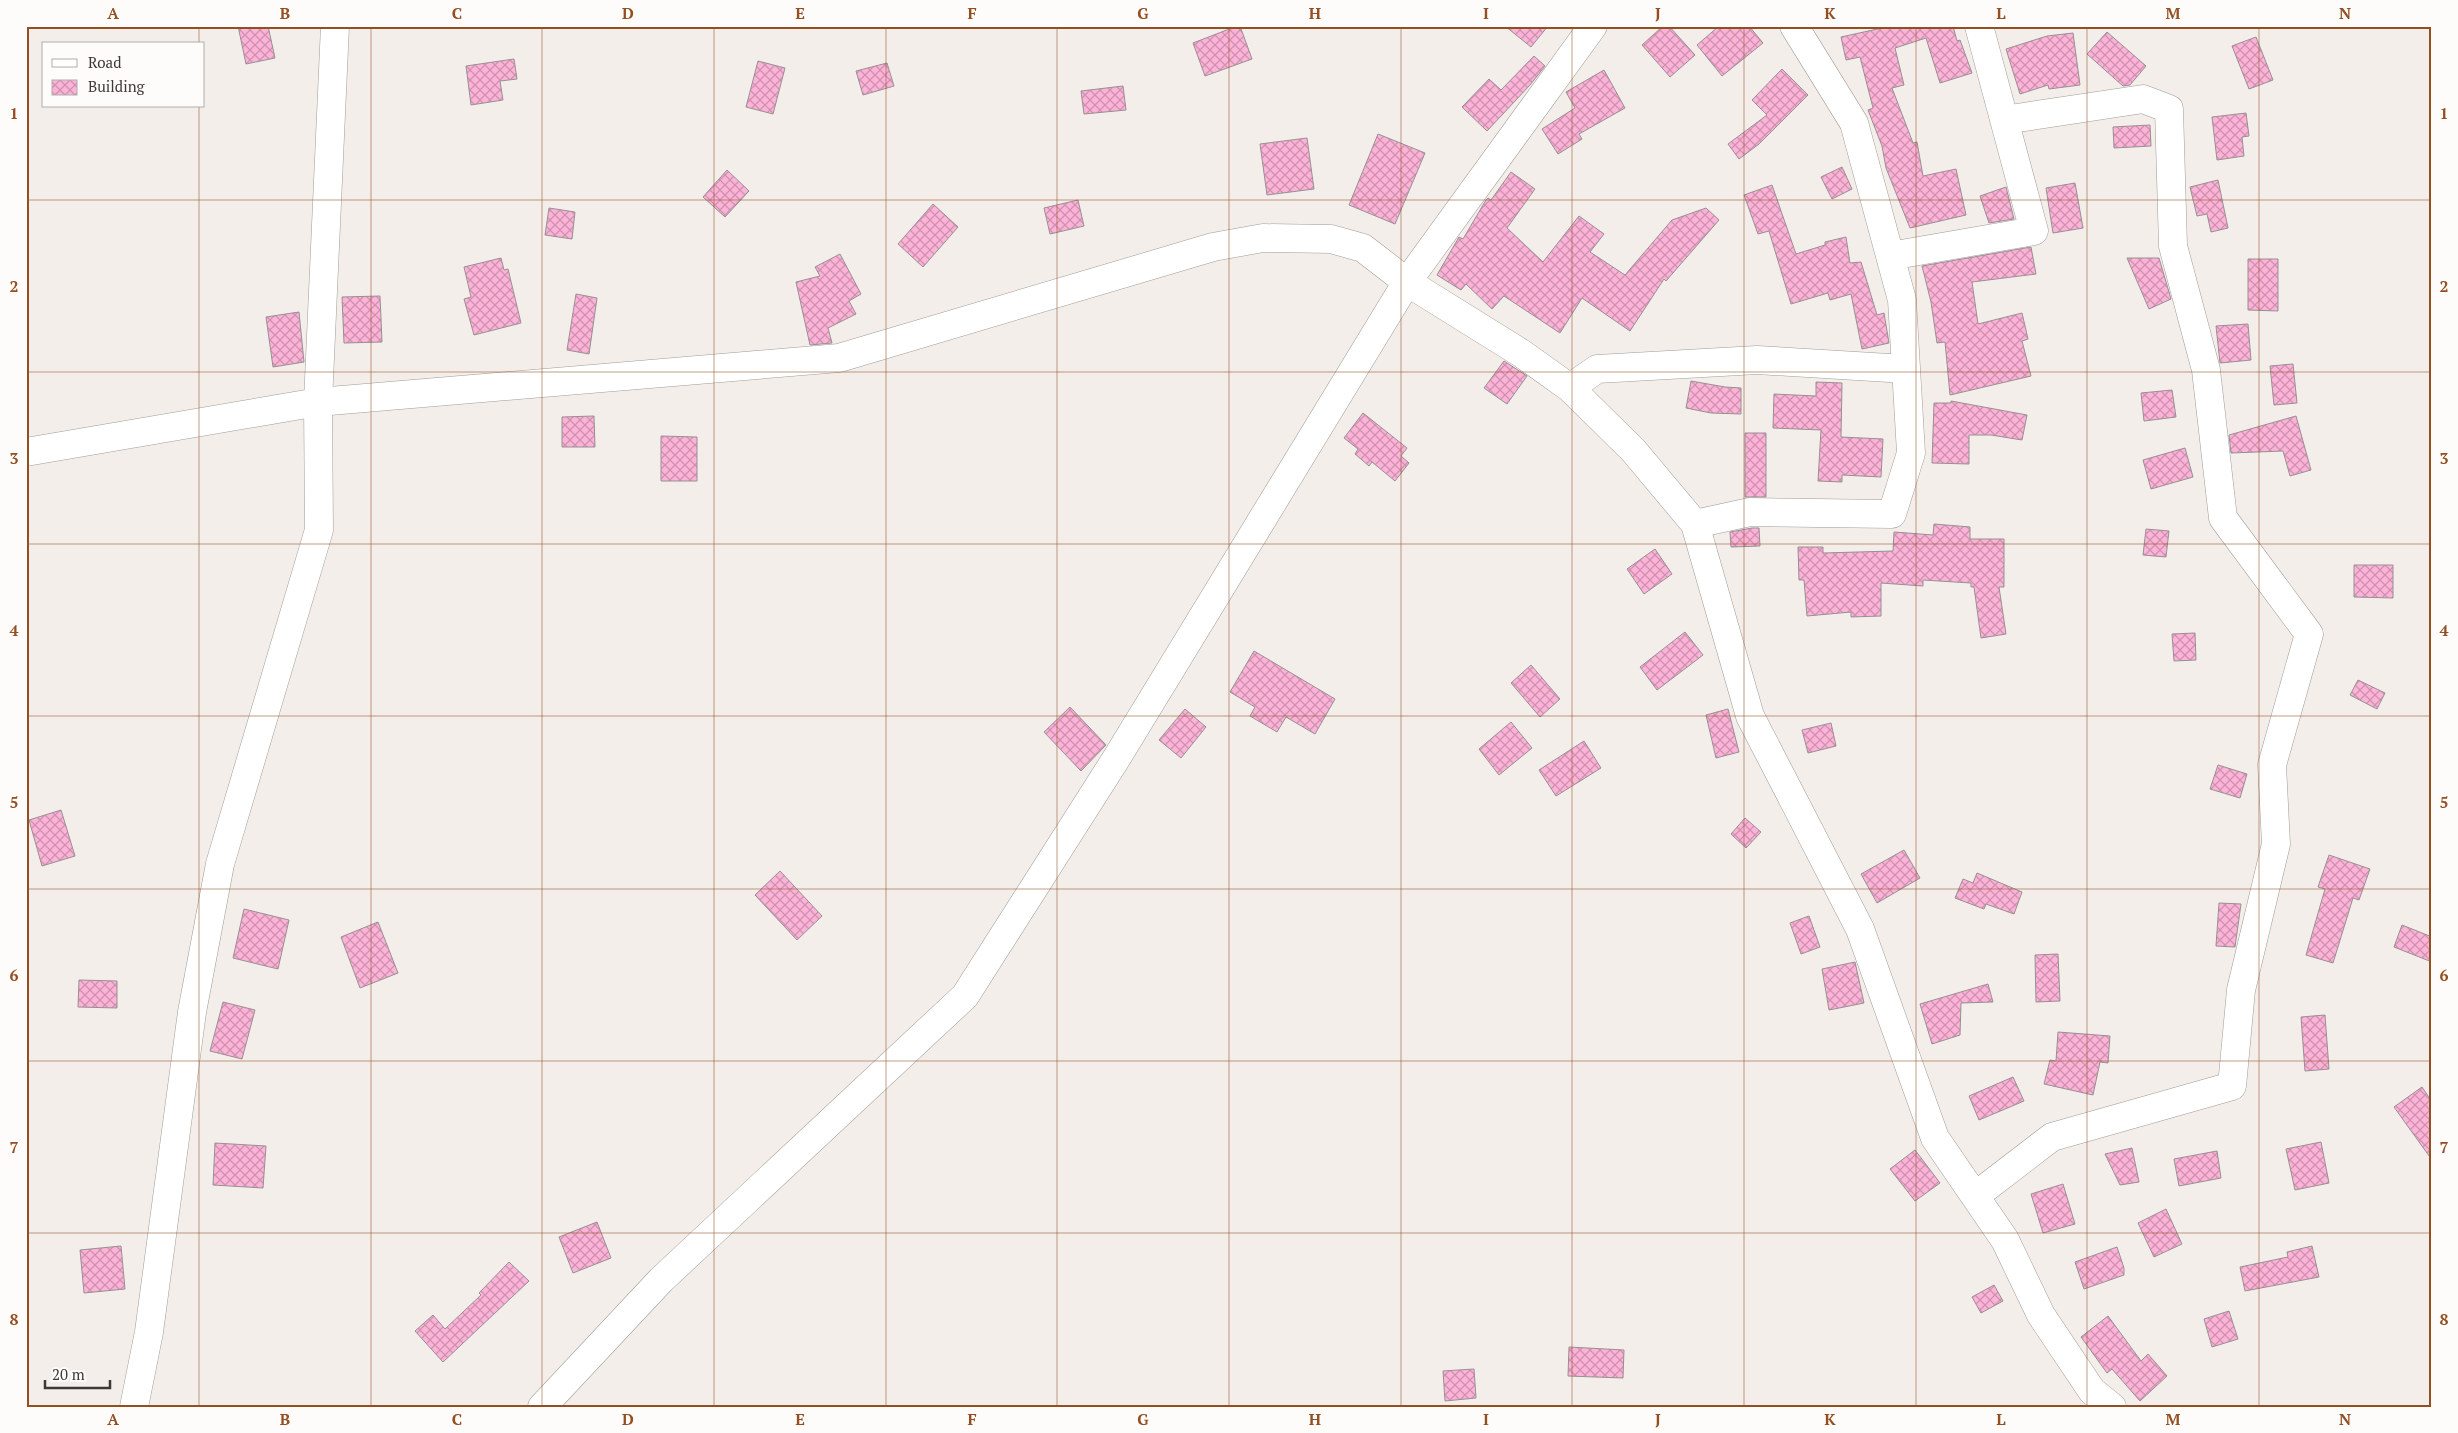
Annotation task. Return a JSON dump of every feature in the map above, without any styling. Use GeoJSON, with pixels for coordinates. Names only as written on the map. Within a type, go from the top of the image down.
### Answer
{"type":"FeatureCollection","features":[{"type":"Feature","properties":{"kind":"street"},"geometry":{"type":"LineString","coordinates":[[134,1407],[149,1332],[192,1012],[220,864],[319,530],[318,402],[334,26]]}},
{"type":"Feature","properties":{"kind":"street"},"geometry":{"type":"LineString","coordinates":[[542,1407],[661,1280],[965,996],[1116,759],[1407,282],[1593,26]]}},
{"type":"Feature","properties":{"kind":"street"},"geometry":{"type":"LineString","coordinates":[[1695,524],[1750,512],[1892,514],[1911,453],[1902,300],[1854,123],[1794,26]]}},
{"type":"Feature","properties":{"kind":"street"},"geometry":{"type":"LineString","coordinates":[[1890,256],[2034,231],[1979,26]]}},
{"type":"Feature","properties":{"kind":"street"},"geometry":{"type":"LineString","coordinates":[[1975,1196],[2052,1138],[2232,1086],[2241,990],[2276,844],[2272,765],[2309,634],[2223,518],[2206,370],[2173,246],[2169,109],[2143,99],[2004,120]]}},
{"type":"Feature","properties":{"kind":"street"},"geometry":{"type":"LineString","coordinates":[[26,452],[318,402],[839,358],[1213,247],[1263,238],[1330,239],[1363,248],[1407,282],[1521,353],[1570,388],[1633,450],[1695,524],[1750,716],[1860,929],[1936,1138],[2005,1240],[2041,1315],[2092,1391],[2112,1407]]}},
{"type":"Feature","properties":{"kind":"street"},"geometry":{"type":"LineString","coordinates":[[1570,388],[1597,369],[1757,360],[1906,369]]}},
{"type":"Feature","properties":{"kind":"building"},"geometry":{"type":"Polygon","coordinates":[[[238,26],[268,26],[275,58],[246,64],[238,26]]]}},
{"type":"Feature","properties":{"kind":"building"},"geometry":{"type":"Polygon","coordinates":[[[1240,26],[1252,59],[1205,76],[1193,43],[1240,26]]]}},
{"type":"Feature","properties":{"kind":"building"},"geometry":{"type":"Polygon","coordinates":[[[1505,26],[1548,26],[1531,47],[1505,26]]]}},
{"type":"Feature","properties":{"kind":"building"},"geometry":{"type":"Polygon","coordinates":[[[1663,26],[1669,26],[1695,55],[1670,77],[1642,45],[1663,26]]]}},
{"type":"Feature","properties":{"kind":"building"},"geometry":{"type":"Polygon","coordinates":[[[1719,26],[1749,26],[1763,43],[1722,76],[1697,45],[1719,26]]]}},
{"type":"Feature","properties":{"kind":"building"},"geometry":{"type":"Polygon","coordinates":[[[1891,26],[1953,26],[1957,41],[1960,40],[1972,73],[1940,83],[1926,38],[1895,48],[1904,85],[1892,88],[1913,143],[1917,142],[1923,176],[1956,169],[1966,215],[1910,228],[1886,168],[1882,146],[1868,110],[1873,108],[1860,57],[1846,60],[1841,37],[1891,26]]]}},
{"type":"Feature","properties":{"kind":"building"},"geometry":{"type":"Polygon","coordinates":[[[2107,32],[2146,66],[2130,85],[2123,86],[2087,54],[2107,32]]]}},
{"type":"Feature","properties":{"kind":"building"},"geometry":{"type":"Polygon","coordinates":[[[2073,33],[2080,85],[2049,89],[2048,85],[2020,94],[2006,49],[2047,36],[2073,33]]]}},
{"type":"Feature","properties":{"kind":"building"},"geometry":{"type":"Polygon","coordinates":[[[2256,37],[2273,80],[2249,89],[2232,46],[2256,37]]]}},
{"type":"Feature","properties":{"kind":"building"},"geometry":{"type":"Polygon","coordinates":[[[1534,56],[1545,66],[1487,131],[1462,107],[1489,79],[1501,90],[1534,56]]]}},
{"type":"Feature","properties":{"kind":"building"},"geometry":{"type":"Polygon","coordinates":[[[514,59],[517,79],[500,81],[503,100],[471,105],[466,66],[514,59]]]}},
{"type":"Feature","properties":{"kind":"building"},"geometry":{"type":"Polygon","coordinates":[[[758,61],[785,68],[773,114],[746,107],[758,61]]]}},
{"type":"Feature","properties":{"kind":"building"},"geometry":{"type":"Polygon","coordinates":[[[887,63],[894,86],[863,95],[856,71],[887,63]]]}},
{"type":"Feature","properties":{"kind":"building"},"geometry":{"type":"Polygon","coordinates":[[[1782,69],[1808,95],[1759,144],[1739,159],[1728,144],[1767,115],[1752,100],[1782,69]]]}},
{"type":"Feature","properties":{"kind":"building"},"geometry":{"type":"Polygon","coordinates":[[[1604,70],[1625,108],[1579,134],[1582,139],[1558,154],[1542,129],[1575,108],[1566,92],[1604,70]]]}},
{"type":"Feature","properties":{"kind":"building"},"geometry":{"type":"Polygon","coordinates":[[[1123,86],[1126,110],[1084,114],[1081,91],[1123,86]]]}},
{"type":"Feature","properties":{"kind":"building"},"geometry":{"type":"Polygon","coordinates":[[[2246,113],[2249,136],[2242,137],[2244,156],[2217,160],[2212,117],[2246,113]]]}},
{"type":"Feature","properties":{"kind":"building"},"geometry":{"type":"Polygon","coordinates":[[[2150,125],[2151,146],[2114,148],[2113,127],[2150,125]]]}},
{"type":"Feature","properties":{"kind":"building"},"geometry":{"type":"Polygon","coordinates":[[[1378,134],[1425,153],[1395,224],[1349,205],[1378,134]]]}},
{"type":"Feature","properties":{"kind":"building"},"geometry":{"type":"Polygon","coordinates":[[[1307,138],[1314,189],[1267,195],[1260,144],[1307,138]]]}},
{"type":"Feature","properties":{"kind":"building"},"geometry":{"type":"Polygon","coordinates":[[[1842,167],[1852,189],[1832,199],[1821,177],[1842,167]]]}},
{"type":"Feature","properties":{"kind":"building"},"geometry":{"type":"Polygon","coordinates":[[[727,170],[749,191],[725,217],[703,197],[727,170]]]}},
{"type":"Feature","properties":{"kind":"building"},"geometry":{"type":"Polygon","coordinates":[[[1511,172],[1535,189],[1507,228],[1543,262],[1579,216],[1604,234],[1590,252],[1625,275],[1672,220],[1706,208],[1719,220],[1666,281],[1664,279],[1630,331],[1582,298],[1560,333],[1504,296],[1492,309],[1466,284],[1461,290],[1437,275],[1459,237],[1463,239],[1486,200],[1488,198],[1491,200],[1511,172]]]}},
{"type":"Feature","properties":{"kind":"building"},"geometry":{"type":"Polygon","coordinates":[[[2218,180],[2228,228],[2211,232],[2207,214],[2197,216],[2190,187],[2218,180]]]}},
{"type":"Feature","properties":{"kind":"building"},"geometry":{"type":"Polygon","coordinates":[[[2075,183],[2083,228],[2053,233],[2046,188],[2075,183]]]}},
{"type":"Feature","properties":{"kind":"building"},"geometry":{"type":"Polygon","coordinates":[[[1772,185],[1796,254],[1825,245],[1825,242],[1846,237],[1850,263],[1861,262],[1877,315],[1884,313],[1889,343],[1862,349],[1851,294],[1830,300],[1828,293],[1791,304],[1769,231],[1758,234],[1744,195],[1772,185]]]}},
{"type":"Feature","properties":{"kind":"building"},"geometry":{"type":"Polygon","coordinates":[[[2006,187],[2014,219],[1989,223],[1980,196],[2006,187]]]}},
{"type":"Feature","properties":{"kind":"building"},"geometry":{"type":"Polygon","coordinates":[[[1078,200],[1084,226],[1050,234],[1044,208],[1078,200]]]}},
{"type":"Feature","properties":{"kind":"building"},"geometry":{"type":"Polygon","coordinates":[[[933,204],[958,227],[923,267],[898,244],[933,204]]]}},
{"type":"Feature","properties":{"kind":"building"},"geometry":{"type":"Polygon","coordinates":[[[549,208],[575,212],[572,239],[545,235],[549,208]]]}},
{"type":"Feature","properties":{"kind":"building"},"geometry":{"type":"Polygon","coordinates":[[[2031,247],[2036,274],[1972,282],[1978,324],[2022,313],[2028,339],[2022,341],[2031,376],[1950,395],[1945,342],[1937,343],[1931,302],[1922,266],[2031,247]]]}},
{"type":"Feature","properties":{"kind":"building"},"geometry":{"type":"Polygon","coordinates":[[[840,254],[861,294],[849,301],[856,314],[828,328],[832,343],[810,345],[796,282],[820,276],[815,267],[840,254]]]}},
{"type":"Feature","properties":{"kind":"building"},"geometry":{"type":"Polygon","coordinates":[[[501,258],[504,270],[508,269],[521,323],[474,335],[464,299],[471,297],[464,267],[501,258]]]}},
{"type":"Feature","properties":{"kind":"building"},"geometry":{"type":"Polygon","coordinates":[[[2127,258],[2159,258],[2171,299],[2149,309],[2127,258]]]}},
{"type":"Feature","properties":{"kind":"building"},"geometry":{"type":"Polygon","coordinates":[[[2248,259],[2278,259],[2278,311],[2248,310],[2248,259]]]}},
{"type":"Feature","properties":{"kind":"building"},"geometry":{"type":"Polygon","coordinates":[[[576,294],[597,298],[589,354],[567,350],[576,294]]]}},
{"type":"Feature","properties":{"kind":"building"},"geometry":{"type":"Polygon","coordinates":[[[380,296],[382,342],[344,343],[342,297],[380,296]]]}},
{"type":"Feature","properties":{"kind":"building"},"geometry":{"type":"Polygon","coordinates":[[[299,312],[304,362],[273,367],[266,317],[299,312]]]}},
{"type":"Feature","properties":{"kind":"building"},"geometry":{"type":"Polygon","coordinates":[[[2248,324],[2251,360],[2220,363],[2216,326],[2248,324]]]}},
{"type":"Feature","properties":{"kind":"building"},"geometry":{"type":"Polygon","coordinates":[[[1504,361],[1527,376],[1507,404],[1484,388],[1504,361]]]}},
{"type":"Feature","properties":{"kind":"building"},"geometry":{"type":"Polygon","coordinates":[[[2293,364],[2297,403],[2274,405],[2270,366],[2293,364]]]}},
{"type":"Feature","properties":{"kind":"building"},"geometry":{"type":"Polygon","coordinates":[[[1691,381],[1741,388],[1741,414],[1711,413],[1686,408],[1691,381]]]}},
{"type":"Feature","properties":{"kind":"building"},"geometry":{"type":"Polygon","coordinates":[[[1816,382],[1842,383],[1841,437],[1883,439],[1881,477],[1842,475],[1842,482],[1818,481],[1821,430],[1773,428],[1774,394],[1816,396],[1816,382]]]}},
{"type":"Feature","properties":{"kind":"building"},"geometry":{"type":"Polygon","coordinates":[[[2172,390],[2176,417],[2144,421],[2141,393],[2172,390]]]}},
{"type":"Feature","properties":{"kind":"building"},"geometry":{"type":"Polygon","coordinates":[[[1951,401],[2027,415],[2022,440],[1991,435],[1969,435],[1969,464],[1932,463],[1934,403],[1951,403],[1951,401]]]}},
{"type":"Feature","properties":{"kind":"building"},"geometry":{"type":"Polygon","coordinates":[[[1363,413],[1407,448],[1401,456],[1409,463],[1395,481],[1372,462],[1369,466],[1355,454],[1358,449],[1344,438],[1363,413]]]}},
{"type":"Feature","properties":{"kind":"building"},"geometry":{"type":"Polygon","coordinates":[[[594,416],[595,447],[562,447],[562,417],[594,416]]]}},
{"type":"Feature","properties":{"kind":"building"},"geometry":{"type":"Polygon","coordinates":[[[2296,416],[2311,470],[2290,476],[2283,451],[2231,453],[2229,435],[2296,416]]]}},
{"type":"Feature","properties":{"kind":"building"},"geometry":{"type":"Polygon","coordinates":[[[1745,433],[1766,433],[1766,497],[1745,497],[1745,433]]]}},
{"type":"Feature","properties":{"kind":"building"},"geometry":{"type":"Polygon","coordinates":[[[661,436],[697,437],[697,481],[661,481],[661,436]]]}},
{"type":"Feature","properties":{"kind":"building"},"geometry":{"type":"Polygon","coordinates":[[[2185,448],[2193,477],[2151,489],[2143,460],[2185,448]]]}},
{"type":"Feature","properties":{"kind":"building"},"geometry":{"type":"Polygon","coordinates":[[[1934,524],[1970,527],[1970,539],[2004,539],[2004,587],[1999,587],[2006,634],[1981,638],[1974,587],[1971,587],[1971,583],[1923,580],[1923,586],[1881,583],[1881,616],[1851,617],[1851,612],[1807,616],[1804,580],[1799,580],[1798,547],[1823,547],[1823,553],[1893,551],[1894,532],[1933,535],[1934,524]]]}},
{"type":"Feature","properties":{"kind":"building"},"geometry":{"type":"Polygon","coordinates":[[[1759,528],[1760,546],[1731,547],[1730,532],[1759,528]]]}},
{"type":"Feature","properties":{"kind":"building"},"geometry":{"type":"Polygon","coordinates":[[[2146,529],[2169,531],[2166,557],[2143,555],[2146,529]]]}},
{"type":"Feature","properties":{"kind":"building"},"geometry":{"type":"Polygon","coordinates":[[[1655,549],[1672,574],[1644,594],[1627,569],[1655,549]]]}},
{"type":"Feature","properties":{"kind":"building"},"geometry":{"type":"Polygon","coordinates":[[[2354,565],[2393,565],[2393,598],[2354,597],[2354,565]]]}},
{"type":"Feature","properties":{"kind":"building"},"geometry":{"type":"Polygon","coordinates":[[[1685,632],[1703,655],[1657,690],[1640,667],[1685,632]]]}},
{"type":"Feature","properties":{"kind":"building"},"geometry":{"type":"Polygon","coordinates":[[[2195,633],[2196,660],[2174,661],[2172,634],[2195,633]]]}},
{"type":"Feature","properties":{"kind":"building"},"geometry":{"type":"Polygon","coordinates":[[[1254,651],[1335,699],[1315,734],[1286,717],[1277,732],[1250,716],[1255,707],[1230,692],[1254,651]]]}},
{"type":"Feature","properties":{"kind":"building"},"geometry":{"type":"Polygon","coordinates":[[[1531,665],[1560,699],[1540,717],[1511,683],[1531,665]]]}},
{"type":"Feature","properties":{"kind":"building"},"geometry":{"type":"Polygon","coordinates":[[[2358,680],[2385,693],[2377,709],[2350,695],[2358,680]]]}},
{"type":"Feature","properties":{"kind":"building"},"geometry":{"type":"Polygon","coordinates":[[[1070,707],[1106,745],[1081,771],[1044,732],[1070,707]]]}},
{"type":"Feature","properties":{"kind":"building"},"geometry":{"type":"Polygon","coordinates":[[[1185,709],[1206,727],[1181,758],[1159,740],[1185,709]]]}},
{"type":"Feature","properties":{"kind":"building"},"geometry":{"type":"Polygon","coordinates":[[[1728,709],[1739,752],[1716,758],[1706,715],[1728,709]]]}},
{"type":"Feature","properties":{"kind":"building"},"geometry":{"type":"Polygon","coordinates":[[[1511,722],[1532,748],[1499,775],[1479,749],[1511,722]]]}},
{"type":"Feature","properties":{"kind":"building"},"geometry":{"type":"Polygon","coordinates":[[[1831,723],[1836,746],[1808,753],[1802,730],[1831,723]]]}},
{"type":"Feature","properties":{"kind":"building"},"geometry":{"type":"Polygon","coordinates":[[[1584,741],[1601,768],[1556,796],[1539,770],[1584,741]]]}},
{"type":"Feature","properties":{"kind":"building"},"geometry":{"type":"Polygon","coordinates":[[[2218,765],[2247,774],[2240,798],[2210,789],[2218,765]]]}},
{"type":"Feature","properties":{"kind":"building"},"geometry":{"type":"Polygon","coordinates":[[[61,810],[75,856],[42,866],[29,820],[61,810]]]}},
{"type":"Feature","properties":{"kind":"building"},"geometry":{"type":"Polygon","coordinates":[[[1745,818],[1761,832],[1746,848],[1731,834],[1745,818]]]}},
{"type":"Feature","properties":{"kind":"building"},"geometry":{"type":"Polygon","coordinates":[[[1904,850],[1920,878],[1877,903],[1861,874],[1904,850]]]}},
{"type":"Feature","properties":{"kind":"building"},"geometry":{"type":"Polygon","coordinates":[[[2329,855],[2370,869],[2359,900],[2353,898],[2333,963],[2306,955],[2325,889],[2318,887],[2329,855]]]}},
{"type":"Feature","properties":{"kind":"building"},"geometry":{"type":"Polygon","coordinates":[[[780,871],[822,916],[797,940],[755,895],[780,871]]]}},
{"type":"Feature","properties":{"kind":"building"},"geometry":{"type":"Polygon","coordinates":[[[1977,873],[2022,892],[2014,914],[1986,904],[1984,909],[1955,898],[1963,879],[1973,883],[1977,873]]]}},
{"type":"Feature","properties":{"kind":"building"},"geometry":{"type":"Polygon","coordinates":[[[2219,903],[2241,904],[2235,947],[2216,946],[2219,903]]]}},
{"type":"Feature","properties":{"kind":"building"},"geometry":{"type":"Polygon","coordinates":[[[244,909],[289,920],[278,969],[233,958],[244,909]]]}},
{"type":"Feature","properties":{"kind":"building"},"geometry":{"type":"Polygon","coordinates":[[[1809,916],[1820,947],[1801,954],[1790,923],[1809,916]]]}},
{"type":"Feature","properties":{"kind":"building"},"geometry":{"type":"Polygon","coordinates":[[[378,922],[398,973],[360,988],[341,937],[378,922]]]}},
{"type":"Feature","properties":{"kind":"building"},"geometry":{"type":"Polygon","coordinates":[[[2402,925],[2432,937],[2432,962],[2394,947],[2402,925]]]}},
{"type":"Feature","properties":{"kind":"building"},"geometry":{"type":"Polygon","coordinates":[[[2058,954],[2060,1001],[2036,1002],[2035,955],[2058,954]]]}},
{"type":"Feature","properties":{"kind":"building"},"geometry":{"type":"Polygon","coordinates":[[[1855,962],[1864,1003],[1829,1010],[1822,969],[1855,962]]]}},
{"type":"Feature","properties":{"kind":"building"},"geometry":{"type":"Polygon","coordinates":[[[79,980],[117,981],[117,1008],[78,1007],[79,980]]]}},
{"type":"Feature","properties":{"kind":"building"},"geometry":{"type":"Polygon","coordinates":[[[1988,984],[1993,1002],[1961,1003],[1960,1035],[1932,1044],[1920,1004],[1988,984]]]}},
{"type":"Feature","properties":{"kind":"building"},"geometry":{"type":"Polygon","coordinates":[[[223,1002],[255,1010],[242,1059],[210,1051],[223,1002]]]}},
{"type":"Feature","properties":{"kind":"building"},"geometry":{"type":"Polygon","coordinates":[[[2325,1015],[2329,1069],[2305,1071],[2301,1017],[2325,1015]]]}},
{"type":"Feature","properties":{"kind":"building"},"geometry":{"type":"Polygon","coordinates":[[[2058,1032],[2110,1036],[2108,1063],[2100,1062],[2093,1095],[2044,1084],[2050,1060],[2056,1061],[2058,1032]]]}},
{"type":"Feature","properties":{"kind":"building"},"geometry":{"type":"Polygon","coordinates":[[[2013,1077],[2024,1101],[1979,1120],[1969,1096],[2013,1077]]]}},
{"type":"Feature","properties":{"kind":"building"},"geometry":{"type":"Polygon","coordinates":[[[2422,1087],[2432,1102],[2432,1160],[2394,1107],[2422,1087]]]}},
{"type":"Feature","properties":{"kind":"building"},"geometry":{"type":"Polygon","coordinates":[[[2321,1142],[2329,1183],[2295,1190],[2286,1149],[2321,1142]]]}},
{"type":"Feature","properties":{"kind":"building"},"geometry":{"type":"Polygon","coordinates":[[[215,1143],[266,1146],[263,1188],[213,1185],[215,1143]]]}},
{"type":"Feature","properties":{"kind":"building"},"geometry":{"type":"Polygon","coordinates":[[[2132,1148],[2139,1182],[2120,1185],[2105,1154],[2132,1148]]]}},
{"type":"Feature","properties":{"kind":"building"},"geometry":{"type":"Polygon","coordinates":[[[1915,1150],[1940,1183],[1915,1201],[1890,1169],[1915,1150]]]}},
{"type":"Feature","properties":{"kind":"building"},"geometry":{"type":"Polygon","coordinates":[[[2217,1151],[2221,1178],[2179,1186],[2174,1159],[2217,1151]]]}},
{"type":"Feature","properties":{"kind":"building"},"geometry":{"type":"Polygon","coordinates":[[[2063,1184],[2075,1224],[2043,1233],[2031,1194],[2063,1184]]]}},
{"type":"Feature","properties":{"kind":"building"},"geometry":{"type":"Polygon","coordinates":[[[2166,1209],[2182,1244],[2154,1257],[2138,1223],[2166,1209]]]}},
{"type":"Feature","properties":{"kind":"building"},"geometry":{"type":"Polygon","coordinates":[[[597,1222],[611,1258],[573,1273],[559,1237],[597,1222]]]}},
{"type":"Feature","properties":{"kind":"building"},"geometry":{"type":"Polygon","coordinates":[[[121,1246],[125,1289],[84,1293],[80,1250],[121,1246]]]}},
{"type":"Feature","properties":{"kind":"building"},"geometry":{"type":"Polygon","coordinates":[[[2312,1246],[2319,1277],[2245,1291],[2240,1267],[2288,1257],[2287,1252],[2312,1246]]]}},
{"type":"Feature","properties":{"kind":"building"},"geometry":{"type":"Polygon","coordinates":[[[2117,1247],[2124,1268],[2124,1275],[2084,1289],[2075,1262],[2117,1247]]]}},
{"type":"Feature","properties":{"kind":"building"},"geometry":{"type":"Polygon","coordinates":[[[509,1262],[529,1281],[443,1362],[415,1331],[433,1315],[445,1329],[481,1295],[479,1293],[509,1262]]]}},
{"type":"Feature","properties":{"kind":"building"},"geometry":{"type":"Polygon","coordinates":[[[1994,1285],[2003,1301],[1981,1313],[1972,1297],[1994,1285]]]}},
{"type":"Feature","properties":{"kind":"building"},"geometry":{"type":"Polygon","coordinates":[[[2229,1311],[2238,1339],[2212,1347],[2204,1319],[2229,1311]]]}},
{"type":"Feature","properties":{"kind":"building"},"geometry":{"type":"Polygon","coordinates":[[[2108,1316],[2141,1361],[2148,1354],[2167,1376],[2140,1401],[2112,1369],[2107,1373],[2081,1337],[2108,1316]]]}},
{"type":"Feature","properties":{"kind":"building"},"geometry":{"type":"Polygon","coordinates":[[[1569,1347],[1624,1350],[1623,1378],[1568,1376],[1569,1347]]]}},
{"type":"Feature","properties":{"kind":"building"},"geometry":{"type":"Polygon","coordinates":[[[1474,1369],[1476,1398],[1445,1401],[1443,1371],[1474,1369]]]}}]}
